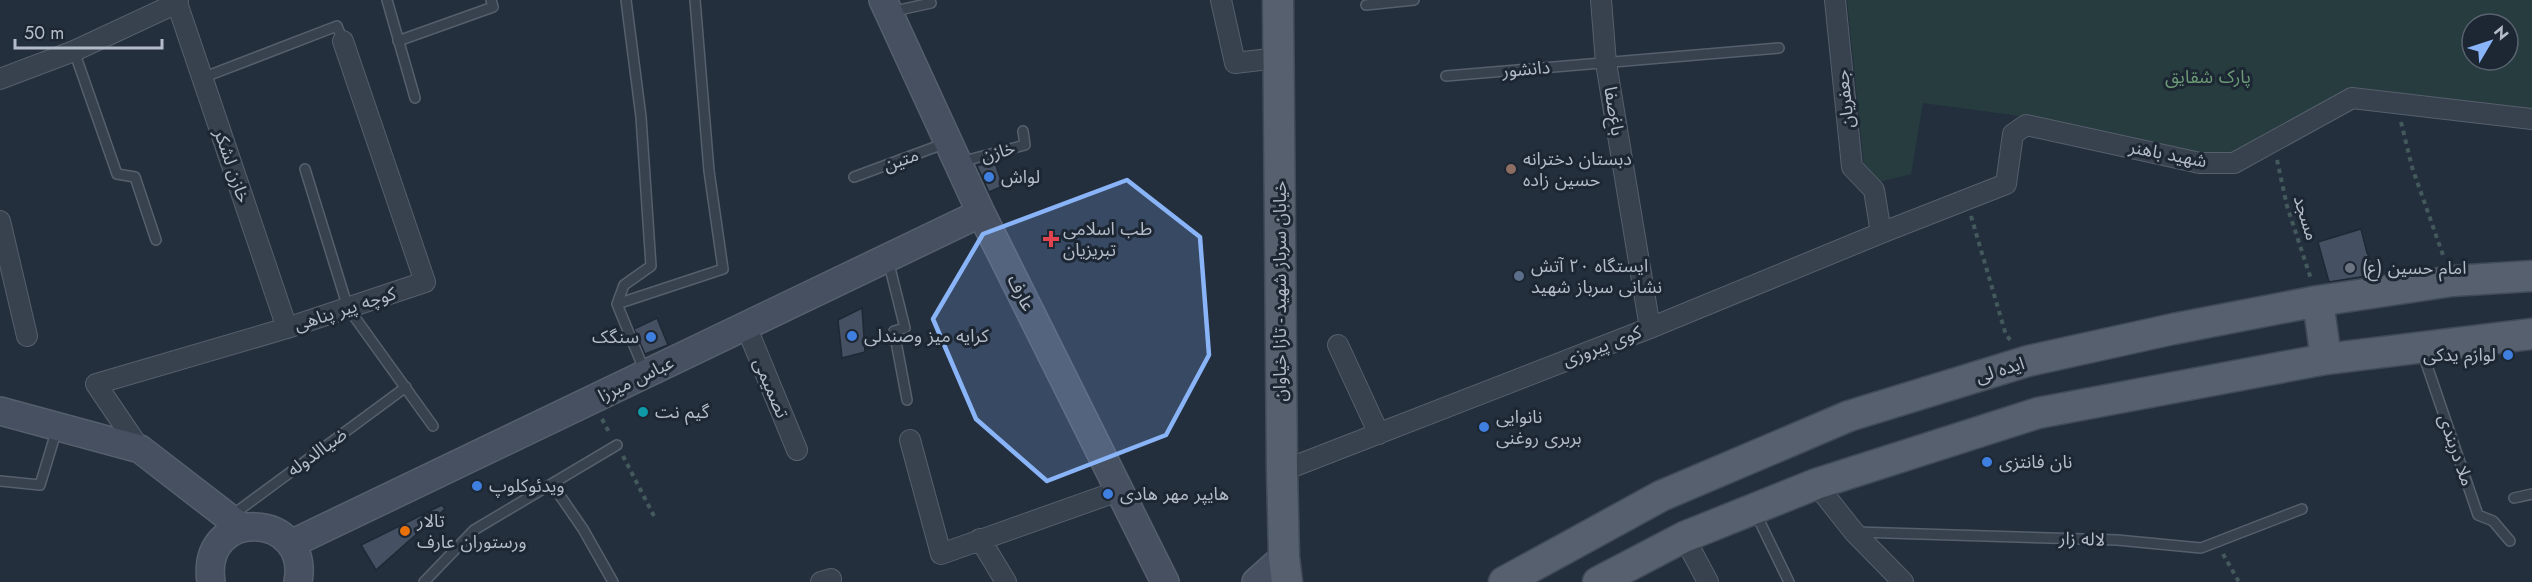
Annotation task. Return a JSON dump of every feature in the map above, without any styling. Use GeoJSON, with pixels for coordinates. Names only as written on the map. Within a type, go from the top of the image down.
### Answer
{"type":"FeatureCollection","features":[{"type":"Feature","properties":{"kind":"main road","name":"خیابان سرباز شهید - تازا خیاوان"},"geometry":{"type":"LineString","coordinates":[[1278,0],[1285,569]]}},
{"type":"Feature","properties":{"kind":"main road","name":"عارف"},"geometry":{"type":"LineString","coordinates":[[885,6],[981,213],[1165,582]]}},
{"type":"Feature","properties":{"kind":"main road","name":"عباس میرزا"},"geometry":{"type":"LineString","coordinates":[[291,544],[981,213]]}},
{"type":"Feature","properties":{"kind":"main road","name":"ایده لى"},"geometry":{"type":"LineString","coordinates":[[1504,582],[1661,496],[1849,416],[2028,361],[2318,301],[2452,282],[2532,276]]}},
{"type":"Feature","properties":{"kind":"main road"},"geometry":{"type":"LineString","coordinates":[[2318,301],[2326,359]]}},
{"type":"Feature","properties":{"kind":"main road"},"geometry":{"type":"LineString","coordinates":[[1598,582],[1684,537],[1753,508],[1816,484],[2038,413],[2326,359],[2532,334]]}},
{"type":"Feature","properties":{"kind":"main road"},"geometry":{"type":"LineString","coordinates":[[0,411],[141,449],[235,522],[267,528],[280,534],[291,544],[298,562],[299,582]]}},
{"type":"Feature","properties":{"kind":"main road"},"geometry":{"type":"LineString","coordinates":[[211,582],[209,570],[211,557],[217,545],[235,522]]}},
{"type":"Feature","properties":{"kind":"main road"},"geometry":{"type":"LineString","coordinates":[[1256,582],[1285,569]]}},
{"type":"Feature","properties":{"kind":"street"},"geometry":{"type":"LineString","coordinates":[[1221,0],[1235,63],[1278,58]]}},
{"type":"Feature","properties":{"kind":"street","name":"باغ‌صفا"},"geometry":{"type":"LineString","coordinates":[[1601,0],[1606,63],[1650,327]]}},
{"type":"Feature","properties":{"kind":"street","name":"جعفریان"},"geometry":{"type":"LineString","coordinates":[[1835,0],[1852,167],[1874,190],[1881,233]]}},
{"type":"Feature","properties":{"kind":"street"},"geometry":{"type":"LineString","coordinates":[[0,80],[74,51],[178,1]]}},
{"type":"Feature","properties":{"kind":"street","name":"خازن لشکر"},"geometry":{"type":"LineString","coordinates":[[178,1],[287,328]]}},
{"type":"Feature","properties":{"kind":"street","name":"کوچه پیر پناهی"},"geometry":{"type":"LineString","coordinates":[[141,449],[96,384],[287,328],[425,282],[343,41]]}},
{"type":"Feature","properties":{"kind":"street","name":"شهید باهنر"},"geometry":{"type":"LineString","coordinates":[[1881,233],[2006,184],[2013,134],[2026,125],[2200,163],[2234,163],[2352,98],[2532,119]]}},
{"type":"Feature","properties":{"kind":"street"},"geometry":{"type":"LineString","coordinates":[[0,221],[27,336]]}},
{"type":"Feature","properties":{"kind":"street","name":"کوی پیروزی"},"geometry":{"type":"LineString","coordinates":[[1282,471],[1650,327],[1881,233]]}},
{"type":"Feature","properties":{"kind":"street","name":"تصمیمی"},"geometry":{"type":"LineString","coordinates":[[746,326],[797,450]]}},
{"type":"Feature","properties":{"kind":"street"},"geometry":{"type":"LineString","coordinates":[[1338,345],[1379,434]]}},
{"type":"Feature","properties":{"kind":"street"},"geometry":{"type":"LineString","coordinates":[[910,440],[940,554],[1121,490]]}},
{"type":"Feature","properties":{"kind":"street"},"geometry":{"type":"LineString","coordinates":[[1816,484],[1854,532],[1903,582]]}},
{"type":"Feature","properties":{"kind":"street"},"geometry":{"type":"LineString","coordinates":[[1684,537],[1708,582]]}},
{"type":"Feature","properties":{"kind":"street"},"geometry":{"type":"LineString","coordinates":[[980,539],[1006,582]]}},
{"type":"Feature","properties":{"kind":"lane"},"geometry":{"type":"LineString","coordinates":[[387,0],[415,98]]}},
{"type":"Feature","properties":{"kind":"lane"},"geometry":{"type":"LineString","coordinates":[[398,41],[493,7],[491,0]]}},
{"type":"Feature","properties":{"kind":"lane"},"geometry":{"type":"LineString","coordinates":[[626,0],[641,117],[651,266],[624,285],[617,304],[646,375]]}},
{"type":"Feature","properties":{"kind":"lane"},"geometry":{"type":"LineString","coordinates":[[617,304],[723,269],[709,171],[695,0]]}},
{"type":"Feature","properties":{"kind":"lane"},"geometry":{"type":"LineString","coordinates":[[1366,5],[1414,0]]}},
{"type":"Feature","properties":{"kind":"lane"},"geometry":{"type":"LineString","coordinates":[[885,6],[931,3]]}},
{"type":"Feature","properties":{"kind":"lane"},"geometry":{"type":"LineString","coordinates":[[202,78],[337,26],[343,41]]}},
{"type":"Feature","properties":{"kind":"lane","name":"دانشور"},"geometry":{"type":"LineString","coordinates":[[1446,76],[1779,48]]}},
{"type":"Feature","properties":{"kind":"lane"},"geometry":{"type":"LineString","coordinates":[[74,51],[117,174],[135,177],[156,240]]}},
{"type":"Feature","properties":{"kind":"lane","name":"خازن"},"geometry":{"type":"LineString","coordinates":[[953,153],[1025,145],[1023,131]]}},
{"type":"Feature","properties":{"kind":"lane","name":"متین"},"geometry":{"type":"LineString","coordinates":[[854,177],[953,153]]}},
{"type":"Feature","properties":{"kind":"lane"},"geometry":{"type":"LineString","coordinates":[[305,169],[348,308],[433,426]]}},
{"type":"Feature","properties":{"kind":"lane"},"geometry":{"type":"LineString","coordinates":[[887,258],[905,328],[894,331],[907,400]]}},
{"type":"Feature","properties":{"kind":"lane","name":"ملا دربندی"},"geometry":{"type":"LineString","coordinates":[[2420,346],[2478,515],[2493,521],[2510,541]]}},
{"type":"Feature","properties":{"kind":"lane","name":"ضیاالدوله"},"geometry":{"type":"LineString","coordinates":[[235,522],[406,387]]}},
{"type":"Feature","properties":{"kind":"lane"},"geometry":{"type":"LineString","coordinates":[[0,481],[40,485],[57,426]]}},
{"type":"Feature","properties":{"kind":"lane"},"geometry":{"type":"LineString","coordinates":[[424,582],[474,530],[617,446]]}},
{"type":"Feature","properties":{"kind":"lane"},"geometry":{"type":"LineString","coordinates":[[552,484],[584,529],[613,582]]}},
{"type":"Feature","properties":{"kind":"lane"},"geometry":{"type":"LineString","coordinates":[[2514,498],[2532,494]]}},
{"type":"Feature","properties":{"kind":"lane"},"geometry":{"type":"LineString","coordinates":[[1753,508],[1789,582]]}},
{"type":"Feature","properties":{"kind":"lane","name":"لاله زار"},"geometry":{"type":"LineString","coordinates":[[1854,532],[2117,540],[2201,548],[2302,509]]}},
{"type":"Feature","properties":{"kind":"path"},"geometry":{"type":"LineString","coordinates":[[2397,104],[2412,167],[2452,282]]}},
{"type":"Feature","properties":{"kind":"path","name":"مسجد"},"geometry":{"type":"LineString","coordinates":[[2272,141],[2287,206],[2318,301]]}},
{"type":"Feature","properties":{"kind":"path"},"geometry":{"type":"LineString","coordinates":[[1966,199],[2007,335],[2028,361]]}},
{"type":"Feature","properties":{"kind":"path"},"geometry":{"type":"LineString","coordinates":[[2215,542],[2239,582]]}},
{"type":"Feature","properties":{"kind":"highlighted area"},"geometry":{"type":"Polygon","coordinates":[[[1127,180],[1200,237],[1209,355],[1166,435],[1047,481],[976,419],[933,319],[983,234],[1127,180]]]}},
{"type":"Feature","properties":{"kind":"green space","name":"پارک شقایق"},"geometry":{"type":"Polygon","coordinates":[[[1847,0],[2532,0],[2532,110],[2355,87],[2235,154],[2203,156],[2013,115],[1923,103],[1911,174],[1879,182],[1864,166],[1847,0]]]}},
{"type":"Feature","properties":{"kind":"building","name":"لواش"},"geometry":{"type":"Polygon","coordinates":[[[994,160],[1003,186],[989,192],[977,166],[994,160]]]}},
{"type":"Feature","properties":{"kind":"building","name":"امام حسین (ع)"},"geometry":{"type":"Polygon","coordinates":[[[2361,229],[2367,253],[2379,274],[2329,282],[2318,242],[2361,229]]]}},
{"type":"Feature","properties":{"kind":"building","name":"کرایه میز وصندلی"},"geometry":{"type":"Polygon","coordinates":[[[862,308],[865,352],[842,358],[838,320],[862,308]]]}},
{"type":"Feature","properties":{"kind":"building","name":"سنگک"},"geometry":{"type":"Polygon","coordinates":[[[657,318],[668,345],[645,354],[634,329],[657,318]]]}},
{"type":"Feature","properties":{"kind":"building","name":"تالار ورستوران عارف"},"geometry":{"type":"Polygon","coordinates":[[[442,505],[445,509],[376,570],[361,545],[442,505]]]}},
{"type":"Feature","properties":{"kind":"place","name":"دبستان دخترانه حسین زاده"},"geometry":{"type":"Point","coordinates":[1511,169]}},
{"type":"Feature","properties":{"kind":"place","name":"لواش"},"geometry":{"type":"Point","coordinates":[989,177]}},
{"type":"Feature","properties":{"kind":"place","name":"طب اسلامی تبریزیان"},"geometry":{"type":"Point","coordinates":[1051,239]}},
{"type":"Feature","properties":{"kind":"place","name":"امام حسین (ع)"},"geometry":{"type":"Point","coordinates":[2350,268]}},
{"type":"Feature","properties":{"kind":"place","name":"ایستگاه ۲۰ آتش نشانی سرباز شهید"},"geometry":{"type":"Point","coordinates":[1519,276]}},
{"type":"Feature","properties":{"kind":"place","name":"کرایه میز وصندلی"},"geometry":{"type":"Point","coordinates":[852,336]}},
{"type":"Feature","properties":{"kind":"place","name":"سنگک"},"geometry":{"type":"Point","coordinates":[651,337]}},
{"type":"Feature","properties":{"kind":"place","name":"لوازم یدکی"},"geometry":{"type":"Point","coordinates":[2508,355]}},
{"type":"Feature","properties":{"kind":"place","name":"گیم نت"},"geometry":{"type":"Point","coordinates":[643,412]}},
{"type":"Feature","properties":{"kind":"place","name":"نانوایی بربری روغنی"},"geometry":{"type":"Point","coordinates":[1484,427]}},
{"type":"Feature","properties":{"kind":"place","name":"نان فانتزی"},"geometry":{"type":"Point","coordinates":[1987,462]}},
{"type":"Feature","properties":{"kind":"place","name":"ویدئوکلوپ"},"geometry":{"type":"Point","coordinates":[477,486]}},
{"type":"Feature","properties":{"kind":"place","name":"هایپر مهر هادی"},"geometry":{"type":"Point","coordinates":[1108,494]}},
{"type":"Feature","properties":{"kind":"place","name":"تالار ورستوران عارف"},"geometry":{"type":"Point","coordinates":[405,531]}}]}
